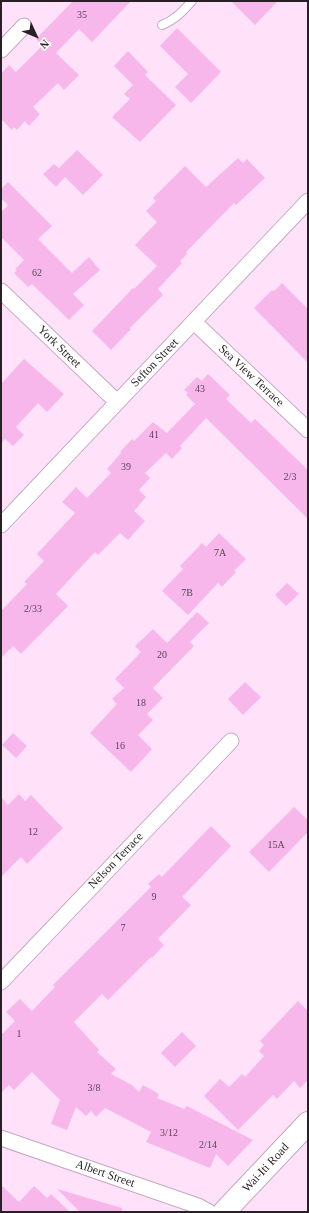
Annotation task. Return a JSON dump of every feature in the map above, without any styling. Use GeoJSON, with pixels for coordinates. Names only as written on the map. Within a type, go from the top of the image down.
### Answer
{"type":"FeatureCollection","features":[{"type":"Feature","properties":{"kind":"main road","name":"Wai-Iti Road"},"geometry":{"type":"LineString","coordinates":[[224,1212],[308,1123]]}},
{"type":"Feature","properties":{"kind":"street"},"geometry":{"type":"LineString","coordinates":[[1,50],[24,26]]}},
{"type":"Feature","properties":{"kind":"street","name":"Sefton Street"},"geometry":{"type":"LineString","coordinates":[[1,525],[308,201]]}},
{"type":"Feature","properties":{"kind":"street","name":"York Street"},"geometry":{"type":"LineString","coordinates":[[1,292],[117,402]]}},
{"type":"Feature","properties":{"kind":"street","name":"Sea View Terrace"},"geometry":{"type":"LineString","coordinates":[[194,322],[308,430]]}},
{"type":"Feature","properties":{"kind":"street","name":"Nelson Terrace"},"geometry":{"type":"LineString","coordinates":[[1,982],[231,740]]}},
{"type":"Feature","properties":{"kind":"street","name":"Albert Street"},"geometry":{"type":"LineString","coordinates":[[1,1138],[198,1206],[209,1212]]}},
{"type":"Feature","properties":{"kind":"lane"},"geometry":{"type":"LineString","coordinates":[[162,25],[179,16],[192,1]]}},
{"type":"Feature","properties":{"kind":"building"},"geometry":{"type":"Polygon","coordinates":[[[73,1],[131,1],[92,42],[79,29],[56,53],[79,75],[64,90],[58,83],[33,107],[40,114],[29,126],[25,121],[17,130],[14,127],[12,130],[1,119],[1,74],[9,65],[16,72],[42,46],[36,39],[73,1]]]}},
{"type":"Feature","properties":{"kind":"building"},"geometry":{"type":"Polygon","coordinates":[[[231,1],[278,1],[255,25],[231,1]]]}},
{"type":"Feature","properties":{"kind":"building"},"geometry":{"type":"Polygon","coordinates":[[[177,28],[221,72],[191,103],[175,87],[188,74],[160,46],[177,28]]]}},
{"type":"Feature","properties":{"kind":"building"},"geometry":{"type":"Polygon","coordinates":[[[128,51],[148,72],[145,75],[176,105],[140,142],[112,117],[130,99],[124,94],[133,85],[114,66],[128,51]]]}},
{"type":"Feature","properties":{"kind":"building"},"geometry":{"type":"Polygon","coordinates":[[[77,150],[103,175],[83,195],[65,177],[56,187],[43,174],[54,164],[59,168],[77,150]]]}},
{"type":"Feature","properties":{"kind":"building"},"geometry":{"type":"Polygon","coordinates":[[[238,158],[243,163],[247,159],[265,178],[236,205],[234,203],[186,252],[187,254],[180,261],[182,263],[158,289],[163,295],[130,328],[131,329],[111,350],[92,331],[133,288],[134,289],[157,266],[135,245],[157,222],[146,211],[156,201],[153,198],[185,166],[206,187],[238,158]]]}},
{"type":"Feature","properties":{"kind":"building"},"geometry":{"type":"Polygon","coordinates":[[[8,182],[52,226],[38,239],[72,273],[89,257],[100,270],[73,294],[84,305],[69,320],[32,284],[28,287],[14,273],[17,270],[15,269],[24,260],[1,237],[1,213],[8,205],[1,198],[1,189],[8,182]]]}},
{"type":"Feature","properties":{"kind":"building"},"geometry":{"type":"Polygon","coordinates":[[[282,283],[308,309],[308,363],[254,308],[272,290],[274,291],[282,283]]]}},
{"type":"Feature","properties":{"kind":"building"},"geometry":{"type":"Polygon","coordinates":[[[24,359],[64,394],[47,412],[38,403],[16,427],[24,435],[13,446],[5,439],[1,444],[1,384],[24,359]]]}},
{"type":"Feature","properties":{"kind":"building"},"geometry":{"type":"Polygon","coordinates":[[[208,374],[230,395],[226,399],[251,423],[255,419],[308,470],[308,519],[206,418],[180,446],[182,448],[172,459],[166,453],[145,473],[150,478],[139,490],[146,497],[134,511],[145,521],[128,540],[120,533],[98,555],[95,552],[56,594],[68,606],[21,654],[13,646],[1,658],[1,611],[27,584],[24,582],[44,561],[37,554],[75,513],[62,502],[76,487],[87,498],[111,473],[107,469],[121,453],[120,452],[132,439],[134,441],[153,422],[167,433],[195,404],[186,395],[188,393],[184,390],[197,377],[202,381],[208,374]]]}},
{"type":"Feature","properties":{"kind":"building"},"geometry":{"type":"Polygon","coordinates":[[[219,533],[246,559],[234,571],[236,572],[222,587],[218,583],[188,615],[162,591],[183,569],[180,566],[202,543],[206,547],[219,533]]]}},
{"type":"Feature","properties":{"kind":"building"},"geometry":{"type":"Polygon","coordinates":[[[287,583],[299,594],[286,606],[275,595],[287,583]]]}},
{"type":"Feature","properties":{"kind":"building"},"geometry":{"type":"Polygon","coordinates":[[[197,612],[209,623],[190,642],[194,646],[153,688],[163,698],[147,714],[153,720],[138,735],[152,749],[131,772],[90,733],[117,704],[112,699],[124,688],[115,679],[141,652],[135,646],[153,629],[167,643],[197,612]]]}},
{"type":"Feature","properties":{"kind":"building"},"geometry":{"type":"Polygon","coordinates":[[[245,682],[261,697],[243,715],[228,699],[245,682]]]}},
{"type":"Feature","properties":{"kind":"building"},"geometry":{"type":"Polygon","coordinates":[[[13,733],[27,746],[16,758],[2,745],[13,733]]]}},
{"type":"Feature","properties":{"kind":"building"},"geometry":{"type":"Polygon","coordinates":[[[19,794],[25,801],[31,795],[63,828],[27,864],[21,857],[1,877],[1,797],[8,805],[19,794]]]}},
{"type":"Feature","properties":{"kind":"building"},"geometry":{"type":"Polygon","coordinates":[[[294,807],[308,820],[308,832],[269,872],[249,852],[294,807]]]}},
{"type":"Feature","properties":{"kind":"building"},"geometry":{"type":"Polygon","coordinates":[[[211,826],[231,846],[182,897],[191,905],[158,939],[164,945],[108,1000],[102,994],[74,1022],[99,1050],[97,1052],[116,1069],[111,1074],[132,1085],[139,1092],[143,1085],[159,1094],[157,1098],[184,1109],[187,1106],[253,1140],[228,1166],[216,1154],[210,1168],[146,1142],[151,1132],[105,1108],[96,1117],[91,1111],[86,1116],[76,1107],[67,1130],[51,1124],[60,1100],[32,1072],[14,1090],[9,1085],[1,1093],[1,1035],[15,1021],[6,1012],[20,999],[32,1011],[55,987],[53,985],[151,887],[148,884],[159,874],[162,877],[211,826]]]}},
{"type":"Feature","properties":{"kind":"building"},"geometry":{"type":"Polygon","coordinates":[[[298,1001],[308,1011],[308,1080],[300,1088],[294,1081],[277,1099],[273,1095],[238,1130],[204,1096],[220,1079],[229,1087],[242,1074],[245,1077],[264,1056],[259,1051],[264,1045],[260,1041],[298,1001]]]}},
{"type":"Feature","properties":{"kind":"building"},"geometry":{"type":"Polygon","coordinates":[[[182,1032],[196,1046],[175,1067],[161,1053],[182,1032]]]}},
{"type":"Feature","properties":{"kind":"building"},"geometry":{"type":"Polygon","coordinates":[[[1,1185],[19,1202],[34,1186],[47,1198],[51,1194],[70,1212],[1,1212],[1,1185]]]}},
{"type":"Feature","properties":{"kind":"building"},"geometry":{"type":"Polygon","coordinates":[[[57,1189],[122,1208],[122,1212],[80,1212],[57,1189]]]}}]}
